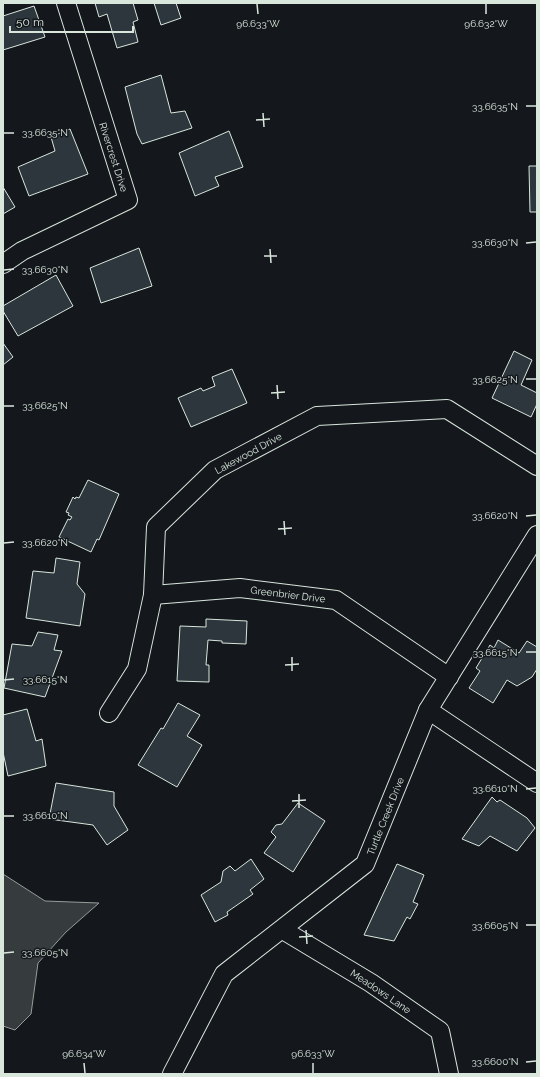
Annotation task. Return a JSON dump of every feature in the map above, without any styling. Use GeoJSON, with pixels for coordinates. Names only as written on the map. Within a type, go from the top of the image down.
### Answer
{"type":"FeatureCollection","features":[{"type":"Feature","properties":{"kind":"street","name":"Rivercrest Drive"},"geometry":{"type":"LineString","coordinates":[[3,264],[22,251],[128,200],[66,3]]}},
{"type":"Feature","properties":{"kind":"street","name":"Lakewood Drive"},"geometry":{"type":"LineString","coordinates":[[108,713],[137,669],[153,595],[156,527],[215,470],[317,416],[447,409],[537,466]]}},
{"type":"Feature","properties":{"kind":"street","name":"Turtle Creek Drive"},"geometry":{"type":"LineString","coordinates":[[172,1074],[224,974],[283,930],[365,864],[428,710],[537,535]]}},
{"type":"Feature","properties":{"kind":"street","name":"Greenbrier Drive"},"geometry":{"type":"LineString","coordinates":[[153,595],[240,588],[336,600],[448,677]]}},
{"type":"Feature","properties":{"kind":"street"},"geometry":{"type":"LineString","coordinates":[[428,710],[537,783]]}},
{"type":"Feature","properties":{"kind":"street","name":"Meadows Lane"},"geometry":{"type":"LineString","coordinates":[[283,930],[371,983],[440,1031],[449,1074]]}},
{"type":"Feature","properties":{"kind":"shaded area"},"geometry":{"type":"Polygon","coordinates":[[[3,874],[45,901],[99,903],[66,932],[38,963],[31,1014],[15,1030],[3,1026],[3,874]]]}},
{"type":"Feature","properties":{"kind":"building"},"geometry":{"type":"Polygon","coordinates":[[[95,3],[133,3],[138,20],[133,22],[138,42],[117,48],[107,14],[99,17],[95,3]]]}},
{"type":"Feature","properties":{"kind":"building"},"geometry":{"type":"Polygon","coordinates":[[[154,3],[176,3],[181,18],[161,25],[154,3]]]}},
{"type":"Feature","properties":{"kind":"building"},"geometry":{"type":"Polygon","coordinates":[[[34,6],[45,37],[3,50],[3,16],[34,6]]]}},
{"type":"Feature","properties":{"kind":"building"},"geometry":{"type":"Polygon","coordinates":[[[161,75],[171,113],[185,111],[192,128],[142,144],[137,134],[125,87],[161,75]]]}},
{"type":"Feature","properties":{"kind":"building"},"geometry":{"type":"Polygon","coordinates":[[[70,129],[88,174],[29,196],[18,167],[55,151],[51,137],[70,129]]]}},
{"type":"Feature","properties":{"kind":"building"},"geometry":{"type":"Polygon","coordinates":[[[229,131],[243,167],[215,177],[219,186],[195,196],[179,153],[229,131]]]}},
{"type":"Feature","properties":{"kind":"building"},"geometry":{"type":"Polygon","coordinates":[[[529,166],[537,166],[537,212],[530,212],[529,166]]]}},
{"type":"Feature","properties":{"kind":"building"},"geometry":{"type":"Polygon","coordinates":[[[3,187],[15,207],[3,214],[3,187]]]}},
{"type":"Feature","properties":{"kind":"building"},"geometry":{"type":"Polygon","coordinates":[[[139,248],[152,286],[101,303],[90,268],[139,248]]]}},
{"type":"Feature","properties":{"kind":"building"},"geometry":{"type":"Polygon","coordinates":[[[56,275],[73,306],[18,336],[3,311],[3,306],[56,275]]]}},
{"type":"Feature","properties":{"kind":"building"},"geometry":{"type":"Polygon","coordinates":[[[3,343],[13,357],[3,365],[3,343]]]}},
{"type":"Feature","properties":{"kind":"building"},"geometry":{"type":"Polygon","coordinates":[[[514,351],[532,360],[521,385],[537,393],[537,404],[531,417],[492,398],[514,351]]]}},
{"type":"Feature","properties":{"kind":"building"},"geometry":{"type":"Polygon","coordinates":[[[232,369],[247,403],[191,427],[178,398],[201,388],[203,391],[215,386],[212,377],[232,369]]]}},
{"type":"Feature","properties":{"kind":"building"},"geometry":{"type":"Polygon","coordinates":[[[88,480],[119,494],[99,540],[97,539],[91,552],[59,537],[68,519],[70,520],[72,517],[66,512],[73,497],[75,499],[76,497],[79,498],[88,480]]]}},
{"type":"Feature","properties":{"kind":"building"},"geometry":{"type":"Polygon","coordinates":[[[56,558],[80,562],[77,584],[85,594],[80,626],[26,618],[33,571],[54,573],[56,558]]]}},
{"type":"Feature","properties":{"kind":"building"},"geometry":{"type":"Polygon","coordinates":[[[206,619],[247,621],[246,644],[222,643],[222,641],[208,640],[206,665],[209,665],[209,682],[177,681],[180,626],[206,627],[206,619]]]}},
{"type":"Feature","properties":{"kind":"building"},"geometry":{"type":"Polygon","coordinates":[[[38,632],[58,635],[54,650],[62,651],[45,697],[4,688],[12,644],[32,646],[38,632]]]}},
{"type":"Feature","properties":{"kind":"building"},"geometry":{"type":"Polygon","coordinates":[[[498,640],[519,653],[527,641],[537,647],[537,669],[532,677],[517,686],[507,680],[493,703],[469,688],[480,671],[476,668],[490,645],[494,648],[498,640]]]}},
{"type":"Feature","properties":{"kind":"building"},"geometry":{"type":"Polygon","coordinates":[[[178,703],[200,715],[187,736],[202,745],[177,787],[138,765],[161,728],[163,729],[178,703]]]}},
{"type":"Feature","properties":{"kind":"building"},"geometry":{"type":"Polygon","coordinates":[[[27,709],[36,741],[42,739],[46,766],[8,776],[3,752],[3,715],[27,709]]]}},
{"type":"Feature","properties":{"kind":"building"},"geometry":{"type":"Polygon","coordinates":[[[56,783],[114,792],[114,806],[128,830],[107,845],[93,825],[49,819],[56,783]]]}},
{"type":"Feature","properties":{"kind":"building"},"geometry":{"type":"Polygon","coordinates":[[[492,797],[497,802],[500,800],[527,818],[535,828],[517,851],[490,836],[479,846],[462,839],[492,797]]]}},
{"type":"Feature","properties":{"kind":"building"},"geometry":{"type":"Polygon","coordinates":[[[298,803],[325,821],[293,872],[264,853],[276,837],[271,832],[276,825],[282,824],[298,803]]]}},
{"type":"Feature","properties":{"kind":"building"},"geometry":{"type":"Polygon","coordinates":[[[251,859],[264,879],[250,890],[253,894],[227,912],[228,915],[215,922],[201,895],[221,882],[223,871],[230,866],[235,871],[251,859]]]}},
{"type":"Feature","properties":{"kind":"building"},"geometry":{"type":"Polygon","coordinates":[[[397,864],[424,875],[413,902],[418,904],[410,919],[407,917],[394,941],[364,935],[397,864]]]}}]}
